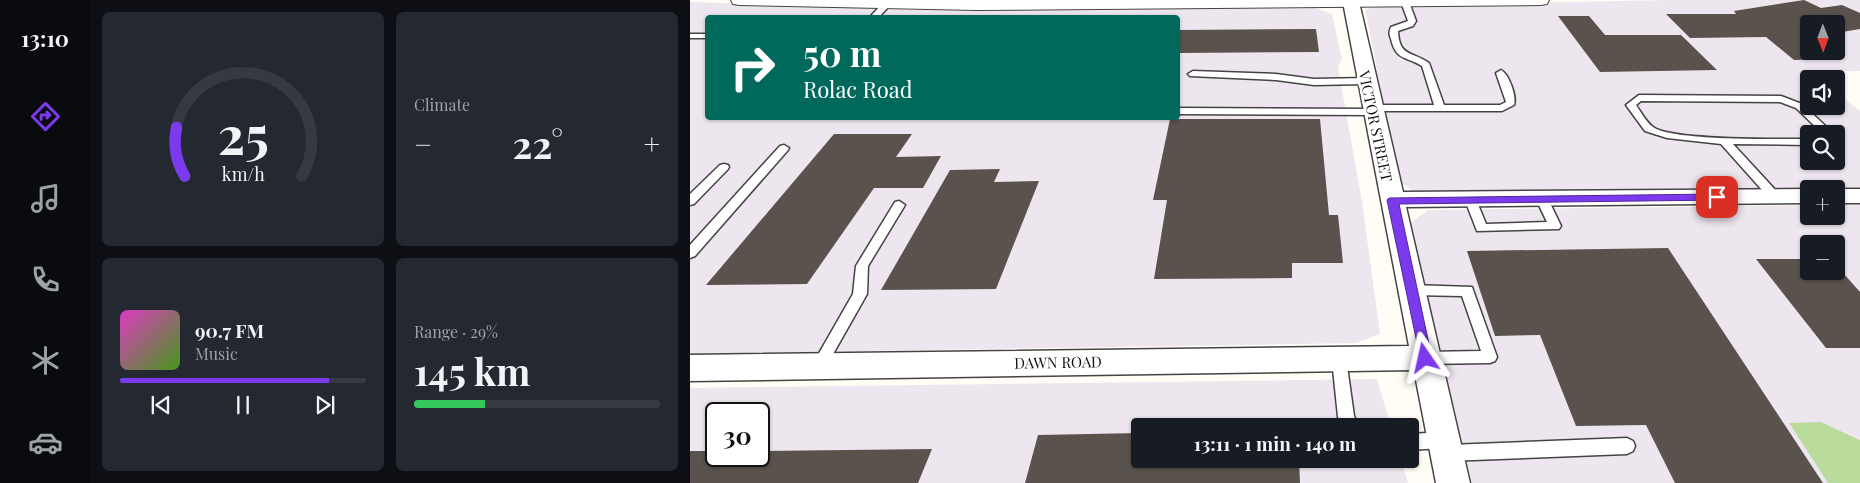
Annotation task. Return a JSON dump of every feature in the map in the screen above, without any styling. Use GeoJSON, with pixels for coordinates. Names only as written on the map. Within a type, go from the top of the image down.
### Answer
{"type":"FeatureCollection","features":[{"type":"Feature","properties":{"kind":"street"},"geometry":{"type":"LineString","coordinates":[[739,0],[887,4],[1541,0]]}},
{"type":"Feature","properties":{"kind":"street","name":"VICTOR STREET"},"geometry":{"type":"LineString","coordinates":[[1351,2],[1366,82],[1453,483]]}},
{"type":"Feature","properties":{"kind":"street"},"geometry":{"type":"LineString","coordinates":[[1393,200],[1800,196]]}},
{"type":"Feature","properties":{"kind":"street"},"geometry":{"type":"LineString","coordinates":[[1845,196],[1860,196]]}},
{"type":"Feature","properties":{"kind":"street","name":"DAWN ROAD"},"geometry":{"type":"LineString","coordinates":[[690,368],[1425,358]]}},
{"type":"Feature","properties":{"kind":"lane"},"geometry":{"type":"LineString","coordinates":[[1405,2],[1412,21],[1410,24],[1394,29],[1393,32],[1398,50],[1404,56],[1421,61],[1426,65],[1440,109]]}},
{"type":"Feature","properties":{"kind":"lane"},"geometry":{"type":"LineString","coordinates":[[876,15],[887,4]]}},
{"type":"Feature","properties":{"kind":"lane"},"geometry":{"type":"LineString","coordinates":[[690,36],[705,36]]}},
{"type":"Feature","properties":{"kind":"lane"},"geometry":{"type":"LineString","coordinates":[[1193,74],[1276,77],[1314,82],[1366,82]]}},
{"type":"Feature","properties":{"kind":"lane"},"geometry":{"type":"LineString","coordinates":[[1180,111],[1489,109],[1508,106],[1511,103],[1501,74]]}},
{"type":"Feature","properties":{"kind":"lane"},"geometry":{"type":"LineString","coordinates":[[1800,142],[1724,141],[1667,135],[1649,129],[1630,105],[1639,98],[1781,99],[1798,106],[1818,125]]}},
{"type":"Feature","properties":{"kind":"lane"},"geometry":{"type":"LineString","coordinates":[[1724,141],[1775,197]]}},
{"type":"Feature","properties":{"kind":"lane"},"geometry":{"type":"LineString","coordinates":[[690,253],[784,148]]}},
{"type":"Feature","properties":{"kind":"lane"},"geometry":{"type":"LineString","coordinates":[[690,201],[724,168]]}},
{"type":"Feature","properties":{"kind":"lane"},"geometry":{"type":"LineString","coordinates":[[819,366],[860,294],[862,266],[899,205]]}},
{"type":"Feature","properties":{"kind":"lane"},"geometry":{"type":"LineString","coordinates":[[1412,290],[1467,291],[1490,357],[1425,358]]}},
{"type":"Feature","properties":{"kind":"lane"},"geometry":{"type":"LineString","coordinates":[[1339,359],[1347,418]]}},
{"type":"Feature","properties":{"kind":"lane"},"geometry":{"type":"LineString","coordinates":[[1419,443],[1445,447],[1628,446]]}},
{"type":"Feature","properties":{"kind":"shaded area"},"geometry":{"type":"Polygon","coordinates":[[[1669,0],[1860,0],[1860,71],[1800,70],[1800,115],[1845,115],[1845,99],[1860,111],[1860,187],[1845,187],[1845,180],[1800,180],[1800,188],[1413,191],[1399,181],[1365,9],[1385,6],[1669,0]]]}},
{"type":"Feature","properties":{"kind":"shaded area"},"geometry":{"type":"Polygon","coordinates":[[[690,2],[916,10],[1315,8],[1332,14],[1342,59],[1338,68],[1362,201],[1380,334],[1356,343],[690,354],[690,2]]]}},
{"type":"Feature","properties":{"kind":"shaded area"},"geometry":{"type":"Polygon","coordinates":[[[1860,203],[1860,440],[1821,422],[1828,483],[1472,483],[1410,223],[1429,210],[1800,205],[1800,225],[1845,225],[1845,204],[1860,203]]]}},
{"type":"Feature","properties":{"kind":"shaded area"},"geometry":{"type":"Polygon","coordinates":[[[1377,379],[1389,418],[1131,418],[1131,468],[1404,468],[1408,483],[690,483],[690,388],[1377,379]]]}},
{"type":"Feature","properties":{"kind":"green space"},"geometry":{"type":"Polygon","coordinates":[[[1821,422],[1860,440],[1860,483],[1828,483],[1789,423],[1821,422]]]}},
{"type":"Feature","properties":{"kind":"building"},"geometry":{"type":"Polygon","coordinates":[[[1804,0],[1821,8],[1842,5],[1860,13],[1860,29],[1845,32],[1845,15],[1800,15],[1800,60],[1794,60],[1766,37],[1690,38],[1666,14],[1736,14],[1734,11],[1804,0]]]}},
{"type":"Feature","properties":{"kind":"building"},"geometry":{"type":"Polygon","coordinates":[[[1558,16],[1589,16],[1605,35],[1681,35],[1717,70],[1600,72],[1558,16]]]}},
{"type":"Feature","properties":{"kind":"building"},"geometry":{"type":"Polygon","coordinates":[[[1316,29],[1319,52],[1180,53],[1180,30],[1316,29]]]}},
{"type":"Feature","properties":{"kind":"building"},"geometry":{"type":"Polygon","coordinates":[[[1320,119],[1329,215],[1338,215],[1343,263],[1292,263],[1292,278],[1154,279],[1167,200],[1153,200],[1170,120],[1320,119]]]}},
{"type":"Feature","properties":{"kind":"building"},"geometry":{"type":"Polygon","coordinates":[[[834,134],[912,134],[896,157],[941,156],[923,188],[874,188],[807,284],[706,285],[834,134]]]}},
{"type":"Feature","properties":{"kind":"building"},"geometry":{"type":"Polygon","coordinates":[[[1000,169],[994,182],[1039,181],[996,289],[881,290],[950,170],[1000,169]]]}},
{"type":"Feature","properties":{"kind":"building"},"geometry":{"type":"Polygon","coordinates":[[[1668,248],[1823,483],[1675,483],[1646,425],[1576,426],[1540,335],[1495,336],[1467,251],[1668,248]]]}},
{"type":"Feature","properties":{"kind":"building"},"geometry":{"type":"Polygon","coordinates":[[[1756,259],[1800,259],[1800,280],[1845,280],[1845,275],[1860,292],[1860,348],[1826,348],[1756,259]]]}},
{"type":"Feature","properties":{"kind":"building"},"geometry":{"type":"Polygon","coordinates":[[[1131,433],[1131,468],[1299,468],[1300,483],[1025,483],[1038,435],[1131,433]]]}},
{"type":"Feature","properties":{"kind":"building"},"geometry":{"type":"Polygon","coordinates":[[[932,449],[918,483],[690,483],[690,451],[705,451],[705,467],[770,467],[770,451],[932,449]]]}},
{"type":"Feature","properties":{"kind":"route"},"geometry":{"type":"LineString","coordinates":[[1425,358],[1404,246],[1393,200],[1717,197]]}}]}
